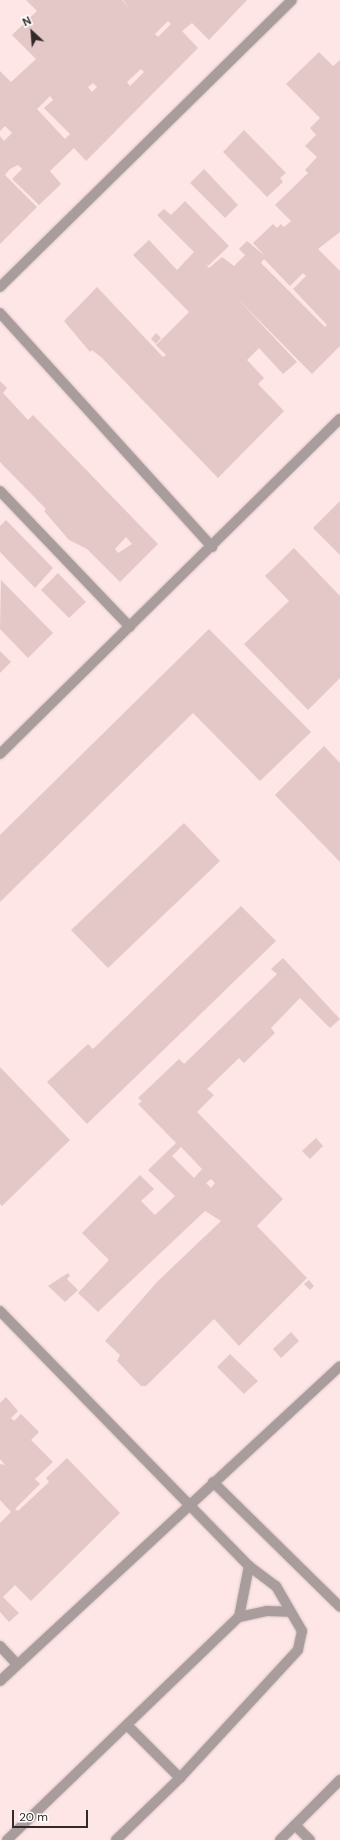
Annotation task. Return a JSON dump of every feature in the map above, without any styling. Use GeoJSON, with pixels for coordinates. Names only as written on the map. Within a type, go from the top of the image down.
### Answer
{"type":"FeatureCollection","features":[{"type":"Feature","properties":{"kind":"street"},"geometry":{"type":"LineString","coordinates":[[0,287],[292,0]]}},
{"type":"Feature","properties":{"kind":"street"},"geometry":{"type":"LineString","coordinates":[[0,313],[212,547]]}},
{"type":"Feature","properties":{"kind":"street"},"geometry":{"type":"LineString","coordinates":[[0,754],[212,547],[340,419]]}},
{"type":"Feature","properties":{"kind":"street"},"geometry":{"type":"LineString","coordinates":[[0,491],[130,627]]}},
{"type":"Feature","properties":{"kind":"street"},"geometry":{"type":"LineString","coordinates":[[0,1311],[190,1503],[249,1566],[276,1586],[302,1631],[298,1650],[180,1778],[116,1840]]}},
{"type":"Feature","properties":{"kind":"street"},"geometry":{"type":"LineString","coordinates":[[0,1681],[190,1503],[340,1366]]}},
{"type":"Feature","properties":{"kind":"street"},"geometry":{"type":"LineString","coordinates":[[213,1482],[340,1606]]}},
{"type":"Feature","properties":{"kind":"street"},"geometry":{"type":"LineString","coordinates":[[239,1617],[249,1566]]}},
{"type":"Feature","properties":{"kind":"street"},"geometry":{"type":"LineString","coordinates":[[7,1840],[239,1617],[267,1611],[290,1612]]}},
{"type":"Feature","properties":{"kind":"street"},"geometry":{"type":"LineString","coordinates":[[0,1646],[17,1664]]}},
{"type":"Feature","properties":{"kind":"street"},"geometry":{"type":"LineString","coordinates":[[127,1725],[180,1778]]}},
{"type":"Feature","properties":{"kind":"street"},"geometry":{"type":"LineString","coordinates":[[280,1840],[340,1780]]}},
{"type":"Feature","properties":{"kind":"street"},"geometry":{"type":"LineString","coordinates":[[295,1825],[310,1840]]}},
{"type":"Feature","properties":{"kind":"building"},"geometry":{"type":"Polygon","coordinates":[[[26,0],[122,0],[129,8],[123,0],[247,0],[209,40],[192,23],[182,31],[198,48],[86,161],[74,148],[50,171],[61,184],[39,205],[12,179],[22,169],[18,165],[10,169],[5,175],[37,207],[0,244],[0,136],[4,141],[12,133],[5,126],[0,131],[0,71],[11,82],[36,59],[12,35],[37,11],[26,0]],[[168,21],[155,34],[158,37],[171,24],[168,21]],[[141,69],[127,82],[130,86],[144,72],[141,69]],[[93,83],[88,87],[92,92],[97,87],[93,83]],[[50,96],[37,109],[65,139],[70,134],[44,108],[53,100],[50,96]]]}},
{"type":"Feature","properties":{"kind":"building"},"geometry":{"type":"Polygon","coordinates":[[[319,52],[333,66],[340,60],[340,232],[318,249],[340,271],[340,346],[312,374],[236,297],[297,362],[283,374],[259,348],[247,360],[264,378],[258,384],[284,411],[218,478],[102,358],[92,350],[90,352],[64,321],[97,287],[163,357],[166,355],[156,345],[189,312],[133,255],[149,240],[177,270],[194,252],[157,215],[164,209],[171,215],[185,201],[229,246],[208,266],[204,263],[209,268],[222,257],[234,266],[245,255],[239,249],[247,241],[265,256],[253,243],[273,224],[277,228],[281,224],[284,227],[291,221],[275,205],[308,173],[305,170],[317,157],[305,146],[316,135],[310,128],[320,118],[286,84],[319,52]],[[264,259],[261,263],[325,327],[327,325],[293,289],[306,276],[303,273],[290,286],[264,259]]]}},
{"type":"Feature","properties":{"kind":"building"},"geometry":{"type":"Polygon","coordinates":[[[244,130],[286,173],[280,178],[283,182],[267,197],[223,152],[244,130]]]}},
{"type":"Feature","properties":{"kind":"building"},"geometry":{"type":"Polygon","coordinates":[[[204,169],[238,205],[225,218],[190,183],[204,169]]]}},
{"type":"Feature","properties":{"kind":"building"},"geometry":{"type":"Polygon","coordinates":[[[156,333],[161,338],[156,344],[151,339],[156,333]]]}},
{"type":"Feature","properties":{"kind":"building"},"geometry":{"type":"Polygon","coordinates":[[[0,381],[7,388],[3,393],[28,420],[33,415],[158,544],[120,582],[87,549],[69,540],[44,511],[46,509],[0,462],[0,381]],[[126,537],[115,549],[118,553],[132,544],[126,537]]]}},
{"type":"Feature","properties":{"kind":"building"},"geometry":{"type":"Polygon","coordinates":[[[340,501],[340,555],[313,528],[340,501]]]}},
{"type":"Feature","properties":{"kind":"building"},"geometry":{"type":"Polygon","coordinates":[[[6,520],[53,568],[35,588],[0,552],[0,526],[6,520]]]}},
{"type":"Feature","properties":{"kind":"building"},"geometry":{"type":"Polygon","coordinates":[[[294,548],[340,596],[340,678],[308,710],[244,644],[289,601],[265,576],[294,548]]]}},
{"type":"Feature","properties":{"kind":"building"},"geometry":{"type":"Polygon","coordinates":[[[58,573],[86,602],[69,618],[41,590],[58,573]]]}},
{"type":"Feature","properties":{"kind":"building"},"geometry":{"type":"Polygon","coordinates":[[[1,580],[53,633],[28,658],[0,629],[1,580]]]}},
{"type":"Feature","properties":{"kind":"building"},"geometry":{"type":"Polygon","coordinates":[[[209,629],[311,732],[260,781],[193,713],[0,902],[0,835],[209,629]]]}},
{"type":"Feature","properties":{"kind":"building"},"geometry":{"type":"Polygon","coordinates":[[[0,651],[11,662],[0,673],[0,651]]]}},
{"type":"Feature","properties":{"kind":"building"},"geometry":{"type":"Polygon","coordinates":[[[324,746],[340,763],[340,862],[275,795],[324,746]]]}},
{"type":"Feature","properties":{"kind":"building"},"geometry":{"type":"Polygon","coordinates":[[[184,823],[220,861],[108,968],[71,930],[184,823]]]}},
{"type":"Feature","properties":{"kind":"building"},"geometry":{"type":"Polygon","coordinates":[[[241,906],[276,941],[87,1124],[47,1082],[88,1044],[93,1049],[241,906]]]}},
{"type":"Feature","properties":{"kind":"building"},"geometry":{"type":"Polygon","coordinates":[[[283,958],[340,1019],[330,1028],[300,998],[271,1028],[275,1033],[244,1063],[239,1058],[207,1089],[214,1095],[197,1112],[283,1199],[257,1226],[307,1278],[239,1346],[214,1319],[146,1386],[141,1386],[117,1361],[120,1355],[105,1341],[158,1281],[221,1221],[205,1211],[98,1312],[78,1293],[109,1260],[82,1233],[140,1175],[154,1189],[141,1201],[155,1215],[175,1196],[148,1170],[176,1143],[138,1104],[142,1101],[138,1098],[179,1059],[184,1064],[277,974],[271,969],[283,958]],[[181,1147],[172,1156],[194,1178],[202,1169],[181,1147]],[[211,1179],[206,1183],[211,1188],[215,1183],[211,1179]]]}},
{"type":"Feature","properties":{"kind":"building"},"geometry":{"type":"Polygon","coordinates":[[[0,1067],[70,1140],[2,1206],[0,1204],[0,1067]]]}},
{"type":"Feature","properties":{"kind":"building"},"geometry":{"type":"Polygon","coordinates":[[[316,1138],[323,1146],[310,1159],[302,1151],[316,1138]]]}},
{"type":"Feature","properties":{"kind":"building"},"geometry":{"type":"Polygon","coordinates":[[[68,1273],[70,1276],[67,1279],[78,1290],[65,1302],[48,1286],[68,1273]]]}},
{"type":"Feature","properties":{"kind":"building"},"geometry":{"type":"Polygon","coordinates":[[[309,1280],[314,1286],[310,1290],[304,1284],[309,1280]]]}},
{"type":"Feature","properties":{"kind":"building"},"geometry":{"type":"Polygon","coordinates":[[[291,1332],[299,1341],[281,1358],[273,1349],[291,1332]]]}},
{"type":"Feature","properties":{"kind":"building"},"geometry":{"type":"Polygon","coordinates":[[[230,1354],[258,1381],[244,1394],[217,1367],[230,1354]]]}},
{"type":"Feature","properties":{"kind":"building"},"geometry":{"type":"Polygon","coordinates":[[[6,1397],[18,1411],[11,1418],[14,1421],[21,1414],[39,1432],[31,1440],[53,1462],[35,1479],[40,1484],[15,1509],[18,1511],[49,1482],[46,1478],[67,1458],[120,1513],[31,1601],[15,1585],[3,1597],[19,1613],[9,1622],[0,1612],[0,1523],[11,1512],[0,1500],[0,1464],[5,1465],[0,1459],[0,1403],[6,1397]]]}}]}
